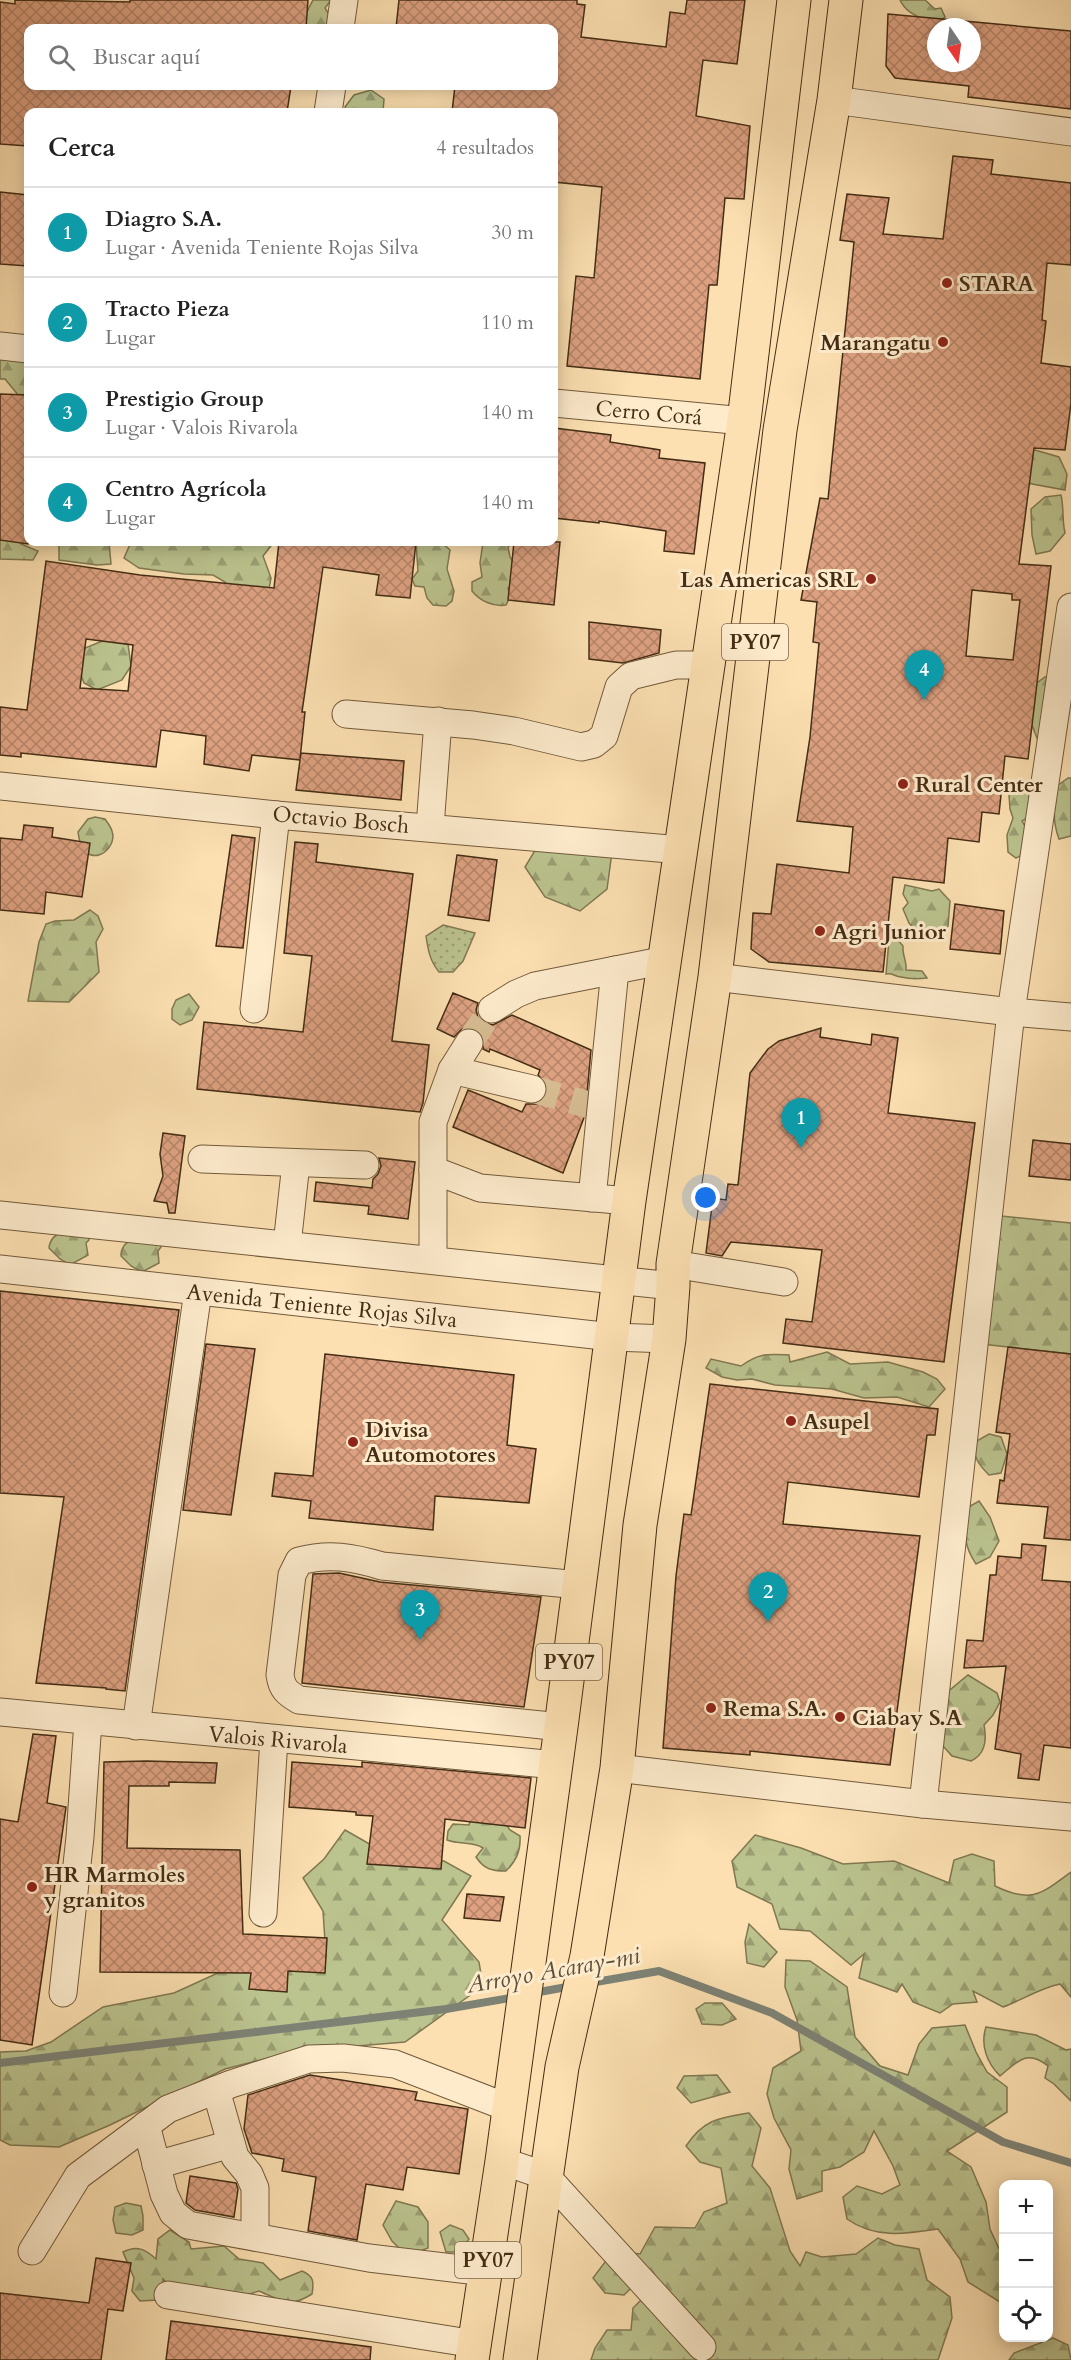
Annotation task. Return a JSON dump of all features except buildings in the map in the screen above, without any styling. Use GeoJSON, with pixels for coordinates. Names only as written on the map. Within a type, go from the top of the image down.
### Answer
{"type":"FeatureCollection","features":[{"type":"Feature","properties":{"kind":"highway","name":"PY07"},"geometry":{"type":"LineString","coordinates":[[474,2352],[556,1766],[629,1201],[744,421],[794,0]]}},
{"type":"Feature","properties":{"kind":"highway","name":"PY07"},"geometry":{"type":"LineString","coordinates":[[519,2360],[562,2067],[587,1956],[617,1768],[657,1338],[673,1275],[715,977],[780,430],[834,100],[846,0]]}},
{"type":"Feature","properties":{"kind":"street"},"geometry":{"type":"LineString","coordinates":[[341,24],[344,0]]}},
{"type":"Feature","properties":{"kind":"street"},"geometry":{"type":"LineString","coordinates":[[329,108],[331,90]]}},
{"type":"Feature","properties":{"kind":"street"},"geometry":{"type":"LineString","coordinates":[[834,100],[1071,132]]}},
{"type":"Feature","properties":{"kind":"street"},"geometry":{"type":"LineString","coordinates":[[0,346],[24,349]]}},
{"type":"Feature","properties":{"kind":"street","name":"Cerro Corá"},"geometry":{"type":"LineString","coordinates":[[558,403],[744,421]]}},
{"type":"Feature","properties":{"kind":"street"},"geometry":{"type":"LineString","coordinates":[[923,1804],[1011,1012],[1071,607]]}},
{"type":"Feature","properties":{"kind":"street"},"geometry":{"type":"LineString","coordinates":[[346,714],[514,731],[580,747],[594,744],[604,736],[619,687],[631,676],[676,665],[709,664]]}},
{"type":"Feature","properties":{"kind":"street"},"geometry":{"type":"LineString","coordinates":[[430,827],[438,722]]}},
{"type":"Feature","properties":{"kind":"street","name":"Octavio Bosch"},"geometry":{"type":"LineString","coordinates":[[0,786],[276,814],[681,850]]}},
{"type":"Feature","properties":{"kind":"street"},"geometry":{"type":"LineString","coordinates":[[254,1009],[276,814]]}},
{"type":"Feature","properties":{"kind":"street"},"geometry":{"type":"LineString","coordinates":[[492,1009],[516,994],[535,986],[666,960]]}},
{"type":"Feature","properties":{"kind":"street"},"geometry":{"type":"LineString","coordinates":[[592,1198],[595,1105],[615,970]]}},
{"type":"Feature","properties":{"kind":"street"},"geometry":{"type":"LineString","coordinates":[[715,977],[1071,1017]]}},
{"type":"Feature","properties":{"kind":"street"},"geometry":{"type":"LineString","coordinates":[[433,1260],[434,1122],[452,1070],[470,1043]]}},
{"type":"Feature","properties":{"kind":"street"},"geometry":{"type":"LineString","coordinates":[[452,1070],[532,1089]]}},
{"type":"Feature","properties":{"kind":"street"},"geometry":{"type":"LineString","coordinates":[[202,1159],[365,1165]]}},
{"type":"Feature","properties":{"kind":"street"},"geometry":{"type":"LineString","coordinates":[[287,1245],[296,1163]]}},
{"type":"Feature","properties":{"kind":"street"},"geometry":{"type":"LineString","coordinates":[[433,1170],[480,1188],[629,1201]]}},
{"type":"Feature","properties":{"kind":"street"},"geometry":{"type":"LineString","coordinates":[[0,1215],[620,1279],[673,1275],[784,1282]]}},
{"type":"Feature","properties":{"kind":"street","name":"Avenida Teniente Rojas Silva"},"geometry":{"type":"LineString","coordinates":[[0,1269],[612,1337],[657,1338]]}},
{"type":"Feature","properties":{"kind":"street"},"geometry":{"type":"LineString","coordinates":[[136,1726],[198,1291]]}},
{"type":"Feature","properties":{"kind":"street"},"geometry":{"type":"LineString","coordinates":[[561,1727],[299,1700],[282,1687],[280,1675],[292,1575],[299,1561],[320,1556],[354,1558],[382,1566],[579,1585]]}},
{"type":"Feature","properties":{"kind":"street","name":"Valois Rivarola"},"geometry":{"type":"LineString","coordinates":[[0,1712],[556,1766]]}},
{"type":"Feature","properties":{"kind":"street"},"geometry":{"type":"LineString","coordinates":[[63,1993],[80,1838],[88,1721]]}},
{"type":"Feature","properties":{"kind":"street"},"geometry":{"type":"LineString","coordinates":[[263,1913],[274,1739]]}},
{"type":"Feature","properties":{"kind":"street"},"geometry":{"type":"LineString","coordinates":[[617,1768],[923,1804],[1071,1817]]}},
{"type":"Feature","properties":{"kind":"street"},"geometry":{"type":"LineString","coordinates":[[32,2251],[78,2176],[168,2109],[309,2058],[344,2058],[396,2064],[509,2108]]}},
{"type":"Feature","properties":{"kind":"street"},"geometry":{"type":"LineString","coordinates":[[216,2090],[235,2157],[249,2174],[255,2188],[255,2237]]}},
{"type":"Feature","properties":{"kind":"street"},"geometry":{"type":"LineString","coordinates":[[146,2125],[164,2194],[173,2213],[189,2225],[369,2258],[486,2272]]}},
{"type":"Feature","properties":{"kind":"street"},"geometry":{"type":"LineString","coordinates":[[156,2165],[231,2144]]}},
{"type":"Feature","properties":{"kind":"street"},"geometry":{"type":"LineString","coordinates":[[502,2161],[546,2176],[702,2347]]}},
{"type":"Feature","properties":{"kind":"street"},"geometry":{"type":"LineString","coordinates":[[168,2295],[474,2352]]}},
{"type":"Feature","properties":{"kind":"green space"},"geometry":{"type":"Polygon","coordinates":[[[313,0],[331,0],[325,8],[332,19],[332,24],[301,23],[313,0]]]}},
{"type":"Feature","properties":{"kind":"green space"},"geometry":{"type":"Polygon","coordinates":[[[900,0],[925,0],[935,9],[941,8],[945,17],[927,18],[927,21],[910,12],[900,0]]]}},
{"type":"Feature","properties":{"kind":"green space"},"geometry":{"type":"Polygon","coordinates":[[[371,90],[384,99],[383,108],[345,108],[354,95],[371,90]]]}},
{"type":"Feature","properties":{"kind":"green space"},"geometry":{"type":"Polygon","coordinates":[[[0,345],[24,357],[24,401],[5,379],[0,379],[0,345]]]}},
{"type":"Feature","properties":{"kind":"green space"},"geometry":{"type":"Polygon","coordinates":[[[1022,449],[1059,457],[1067,474],[1065,490],[1027,483],[1022,449]]]}},
{"type":"Feature","properties":{"kind":"green space"},"geometry":{"type":"Polygon","coordinates":[[[1061,495],[1065,533],[1050,551],[1036,554],[1032,535],[1031,509],[1045,497],[1061,495]]]}},
{"type":"Feature","properties":{"kind":"green space"},"geometry":{"type":"Polygon","coordinates":[[[0,500],[23,523],[21,544],[38,551],[33,560],[0,559],[0,500]]]}},
{"type":"Feature","properties":{"kind":"green space"},"geometry":{"type":"Polygon","coordinates":[[[59,546],[109,546],[111,564],[97,565],[59,560],[59,546]]]}},
{"type":"Feature","properties":{"kind":"green space"},"geometry":{"type":"Polygon","coordinates":[[[129,546],[271,546],[263,556],[271,578],[269,589],[230,594],[225,582],[213,575],[139,568],[124,558],[129,546]]]}},
{"type":"Feature","properties":{"kind":"green space"},"geometry":{"type":"Polygon","coordinates":[[[416,546],[446,546],[450,550],[447,569],[454,591],[452,601],[446,606],[433,605],[427,598],[424,587],[415,586],[412,579],[418,571],[416,546]]]}},
{"type":"Feature","properties":{"kind":"green space"},"geometry":{"type":"Polygon","coordinates":[[[482,546],[509,546],[510,557],[518,569],[508,588],[510,597],[506,605],[487,602],[472,591],[472,582],[482,577],[480,563],[482,546]]]}},
{"type":"Feature","properties":{"kind":"green space"},"geometry":{"type":"Polygon","coordinates":[[[105,640],[128,644],[131,666],[122,680],[97,690],[84,683],[79,670],[85,648],[105,640]]]}},
{"type":"Feature","properties":{"kind":"green space"},"geometry":{"type":"Polygon","coordinates":[[[1051,676],[1052,734],[1037,738],[1031,723],[1034,685],[1045,677],[1051,676]]]}},
{"type":"Feature","properties":{"kind":"green space"},"geometry":{"type":"Polygon","coordinates":[[[1071,778],[1071,836],[1059,839],[1054,813],[1057,786],[1071,778]]]}},
{"type":"Feature","properties":{"kind":"green space"},"geometry":{"type":"Polygon","coordinates":[[[1018,790],[1032,795],[1034,814],[1022,821],[1030,851],[1016,858],[1008,852],[1007,835],[1013,818],[1009,795],[1018,790]]]}},
{"type":"Feature","properties":{"kind":"green space"},"geometry":{"type":"Polygon","coordinates":[[[95,817],[105,819],[111,829],[113,839],[106,851],[100,855],[86,852],[81,845],[78,832],[88,819],[95,817]]]}},
{"type":"Feature","properties":{"kind":"green space"},"geometry":{"type":"Polygon","coordinates":[[[537,847],[612,852],[607,889],[580,911],[545,897],[525,867],[537,847]]]}},
{"type":"Feature","properties":{"kind":"green space"},"geometry":{"type":"Polygon","coordinates":[[[905,885],[932,891],[939,889],[950,901],[948,926],[942,936],[934,933],[918,933],[909,923],[903,909],[908,903],[903,894],[905,885]]]}},
{"type":"Feature","properties":{"kind":"green space"},"geometry":{"type":"Polygon","coordinates":[[[90,910],[98,916],[103,929],[96,942],[99,972],[69,1002],[28,1001],[39,942],[46,924],[74,920],[90,910]]]}},
{"type":"Feature","properties":{"kind":"green space"},"geometry":{"type":"Polygon","coordinates":[[[443,925],[475,933],[463,961],[453,972],[439,972],[431,959],[428,946],[426,936],[443,925]]]}},
{"type":"Feature","properties":{"kind":"green space"},"geometry":{"type":"Polygon","coordinates":[[[897,939],[903,946],[906,970],[922,971],[927,978],[917,979],[886,974],[889,940],[897,939]]]}},
{"type":"Feature","properties":{"kind":"green space"},"geometry":{"type":"Polygon","coordinates":[[[189,994],[199,1007],[192,1020],[180,1025],[172,1019],[172,1009],[176,1000],[189,994]]]}},
{"type":"Feature","properties":{"kind":"green space"},"geometry":{"type":"Polygon","coordinates":[[[1001,1216],[1071,1223],[1071,1354],[981,1344],[1001,1216]]]}},
{"type":"Feature","properties":{"kind":"green space"},"geometry":{"type":"Polygon","coordinates":[[[63,1231],[89,1232],[89,1240],[86,1243],[88,1255],[70,1265],[49,1248],[53,1238],[63,1231]]]}},
{"type":"Feature","properties":{"kind":"green space"},"geometry":{"type":"Polygon","coordinates":[[[134,1238],[161,1239],[161,1247],[158,1251],[159,1263],[142,1272],[131,1266],[121,1256],[125,1245],[134,1238]]]}},
{"type":"Feature","properties":{"kind":"green space"},"geometry":{"type":"Polygon","coordinates":[[[827,1352],[850,1364],[888,1362],[923,1372],[937,1379],[945,1389],[929,1407],[897,1397],[864,1398],[832,1389],[775,1385],[752,1379],[737,1380],[722,1377],[706,1368],[711,1359],[741,1366],[763,1355],[789,1355],[790,1362],[827,1352]]]}},
{"type":"Feature","properties":{"kind":"green space"},"geometry":{"type":"Polygon","coordinates":[[[989,1434],[1001,1437],[1007,1454],[1001,1473],[989,1475],[977,1460],[975,1442],[989,1434]]]}},
{"type":"Feature","properties":{"kind":"green space"},"geometry":{"type":"Polygon","coordinates":[[[979,1501],[990,1517],[999,1541],[990,1557],[976,1564],[966,1543],[966,1524],[967,1508],[979,1501]]]}},
{"type":"Feature","properties":{"kind":"green space"},"geometry":{"type":"Polygon","coordinates":[[[968,1675],[997,1693],[1000,1702],[984,1725],[985,1741],[980,1755],[971,1761],[952,1756],[943,1746],[943,1730],[950,1722],[941,1703],[945,1694],[968,1675]]]}},
{"type":"Feature","properties":{"kind":"green space"},"geometry":{"type":"Polygon","coordinates":[[[472,1814],[502,1819],[510,1830],[520,1836],[517,1855],[506,1871],[492,1870],[482,1864],[476,1857],[483,1848],[475,1844],[447,1840],[448,1831],[453,1824],[469,1825],[472,1814]]]}},
{"type":"Feature","properties":{"kind":"green space"},"geometry":{"type":"Polygon","coordinates":[[[345,1830],[394,1858],[444,1861],[471,1876],[442,1920],[479,1962],[483,1986],[405,2042],[296,2051],[225,2069],[59,2147],[10,2145],[0,2140],[0,2052],[26,2051],[51,2042],[103,2007],[174,1993],[220,1972],[326,1957],[323,1911],[303,1878],[324,1859],[345,1830]]]}},
{"type":"Feature","properties":{"kind":"green space"},"geometry":{"type":"Polygon","coordinates":[[[755,1835],[801,1848],[843,1864],[894,1861],[949,1883],[954,1860],[972,1854],[994,1861],[995,1886],[1018,1894],[1036,1894],[1044,1891],[1071,1872],[1071,1997],[1060,1984],[1045,1988],[1003,2007],[973,1991],[977,2002],[953,2004],[940,2013],[913,2002],[902,1984],[897,1992],[859,1978],[864,1954],[851,1965],[810,1931],[780,1929],[772,1904],[737,1887],[732,1861],[755,1835]]]}},
{"type":"Feature","properties":{"kind":"green space"},"geometry":{"type":"Polygon","coordinates":[[[749,1924],[777,1952],[764,1967],[747,1963],[745,1942],[749,1924]]]}},
{"type":"Feature","properties":{"kind":"green space"},"geometry":{"type":"Polygon","coordinates":[[[786,1960],[810,1961],[847,1987],[855,2037],[880,2066],[908,2075],[919,2044],[932,2028],[965,2025],[987,2072],[1007,2087],[1007,2112],[947,2151],[971,2167],[986,2202],[990,2229],[999,2249],[999,2301],[968,2282],[960,2259],[938,2229],[902,2233],[879,2232],[868,2230],[847,2219],[843,2197],[857,2186],[882,2194],[900,2185],[893,2166],[874,2131],[864,2152],[840,2167],[822,2171],[822,2191],[797,2199],[789,2169],[791,2150],[774,2118],[767,2094],[773,2068],[801,2051],[797,2020],[785,1987],[786,1960]]]}},
{"type":"Feature","properties":{"kind":"green space"},"geometry":{"type":"Polygon","coordinates":[[[705,2003],[722,2003],[736,2019],[722,2025],[702,2024],[696,2009],[705,2003]]]}},
{"type":"Feature","properties":{"kind":"green space"},"geometry":{"type":"Polygon","coordinates":[[[986,2027],[1036,2035],[1066,2050],[1071,2049],[1071,2101],[1045,2078],[1048,2066],[1034,2058],[1023,2059],[1000,2076],[991,2065],[984,2047],[986,2027]]]}},
{"type":"Feature","properties":{"kind":"green space"},"geometry":{"type":"Polygon","coordinates":[[[717,2075],[730,2092],[691,2103],[677,2088],[684,2076],[717,2075]]]}},
{"type":"Feature","properties":{"kind":"green space"},"geometry":{"type":"Polygon","coordinates":[[[749,2113],[761,2128],[752,2166],[770,2188],[790,2251],[800,2266],[806,2252],[822,2257],[856,2254],[878,2238],[895,2245],[919,2249],[927,2280],[950,2297],[952,2318],[938,2360],[591,2360],[595,2348],[607,2330],[631,2330],[633,2308],[658,2283],[648,2271],[624,2295],[605,2293],[593,2278],[605,2262],[625,2252],[640,2254],[655,2227],[695,2228],[704,2212],[727,2203],[721,2168],[700,2162],[686,2146],[699,2130],[713,2121],[749,2113]]]}},
{"type":"Feature","properties":{"kind":"green space"},"geometry":{"type":"Polygon","coordinates":[[[396,2201],[418,2207],[428,2222],[428,2248],[407,2256],[392,2241],[383,2225],[396,2201]]]}},
{"type":"Feature","properties":{"kind":"green space"},"geometry":{"type":"Polygon","coordinates":[[[126,2203],[141,2206],[143,2216],[143,2230],[132,2235],[116,2233],[113,2220],[115,2207],[126,2203]]]}},
{"type":"Feature","properties":{"kind":"green space"},"geometry":{"type":"Polygon","coordinates":[[[450,2225],[463,2230],[469,2239],[459,2252],[446,2252],[440,2232],[450,2225]]]}},
{"type":"Feature","properties":{"kind":"green space"},"geometry":{"type":"Polygon","coordinates":[[[170,2230],[189,2242],[191,2249],[224,2246],[239,2259],[263,2263],[280,2280],[302,2271],[312,2280],[312,2294],[304,2299],[286,2302],[259,2291],[243,2296],[167,2283],[163,2279],[164,2295],[158,2300],[140,2301],[132,2291],[134,2278],[123,2252],[141,2249],[156,2259],[158,2239],[170,2230]]]}},
{"type":"Feature","properties":{"kind":"green space"},"geometry":{"type":"Polygon","coordinates":[[[1053,2338],[1068,2345],[1071,2360],[1009,2360],[1014,2353],[1043,2342],[1053,2342],[1053,2338]]]}},
{"type":"Feature","properties":{"kind":"waterway","name":"Arroyo Acaray-mi"},"geometry":{"type":"LineString","coordinates":[[590,1983],[659,1971],[772,2013],[1003,2142],[1071,2163]]}},
{"type":"Feature","properties":{"kind":"waterway","name":"Arroyo Acaray-mi"},"geometry":{"type":"LineString","coordinates":[[534,1993],[572,1986]]}},
{"type":"Feature","properties":{"kind":"waterway","name":"Arroyo Acaray-mi"},"geometry":{"type":"LineString","coordinates":[[0,2063],[446,2009],[516,1997]]}},
{"type":"Feature","properties":{"kind":"tunnel"},"geometry":{"type":"LineString","coordinates":[[469,1043],[492,1009]]}},
{"type":"Feature","properties":{"kind":"tunnel"},"geometry":{"type":"LineString","coordinates":[[532,1089],[589,1105]]}},
{"type":"Feature","properties":{"kind":"place","name":"STARA"},"geometry":{"type":"Point","coordinates":[947,283]}},
{"type":"Feature","properties":{"kind":"place","name":"Marangatu"},"geometry":{"type":"Point","coordinates":[943,342]}},
{"type":"Feature","properties":{"kind":"place","name":"Las Americas SRL"},"geometry":{"type":"Point","coordinates":[871,579]}},
{"type":"Feature","properties":{"kind":"place","name":"Centro Agrícola"},"geometry":{"type":"Point","coordinates":[924,700]}},
{"type":"Feature","properties":{"kind":"place","name":"Rural Center"},"geometry":{"type":"Point","coordinates":[903,784]}},
{"type":"Feature","properties":{"kind":"place","name":"Agri Junior"},"geometry":{"type":"Point","coordinates":[820,931]}},
{"type":"Feature","properties":{"kind":"place","name":"Diagro S.A."},"geometry":{"type":"Point","coordinates":[801,1148]}},
{"type":"Feature","properties":{"kind":"place","name":"Asupel"},"geometry":{"type":"Point","coordinates":[791,1421]}},
{"type":"Feature","properties":{"kind":"place","name":"Divisa Automotores"},"geometry":{"type":"Point","coordinates":[353,1442]}},
{"type":"Feature","properties":{"kind":"place","name":"Tracto Pieza"},"geometry":{"type":"Point","coordinates":[768,1622]}},
{"type":"Feature","properties":{"kind":"place","name":"Prestigio Group"},"geometry":{"type":"Point","coordinates":[420,1640]}},
{"type":"Feature","properties":{"kind":"place","name":"Rema S.A."},"geometry":{"type":"Point","coordinates":[711,1708]}},
{"type":"Feature","properties":{"kind":"place","name":"Ciabay S.A"},"geometry":{"type":"Point","coordinates":[840,1717]}},
{"type":"Feature","properties":{"kind":"place","name":"HR Marmoles y granitos"},"geometry":{"type":"Point","coordinates":[32,1887]}}]}
